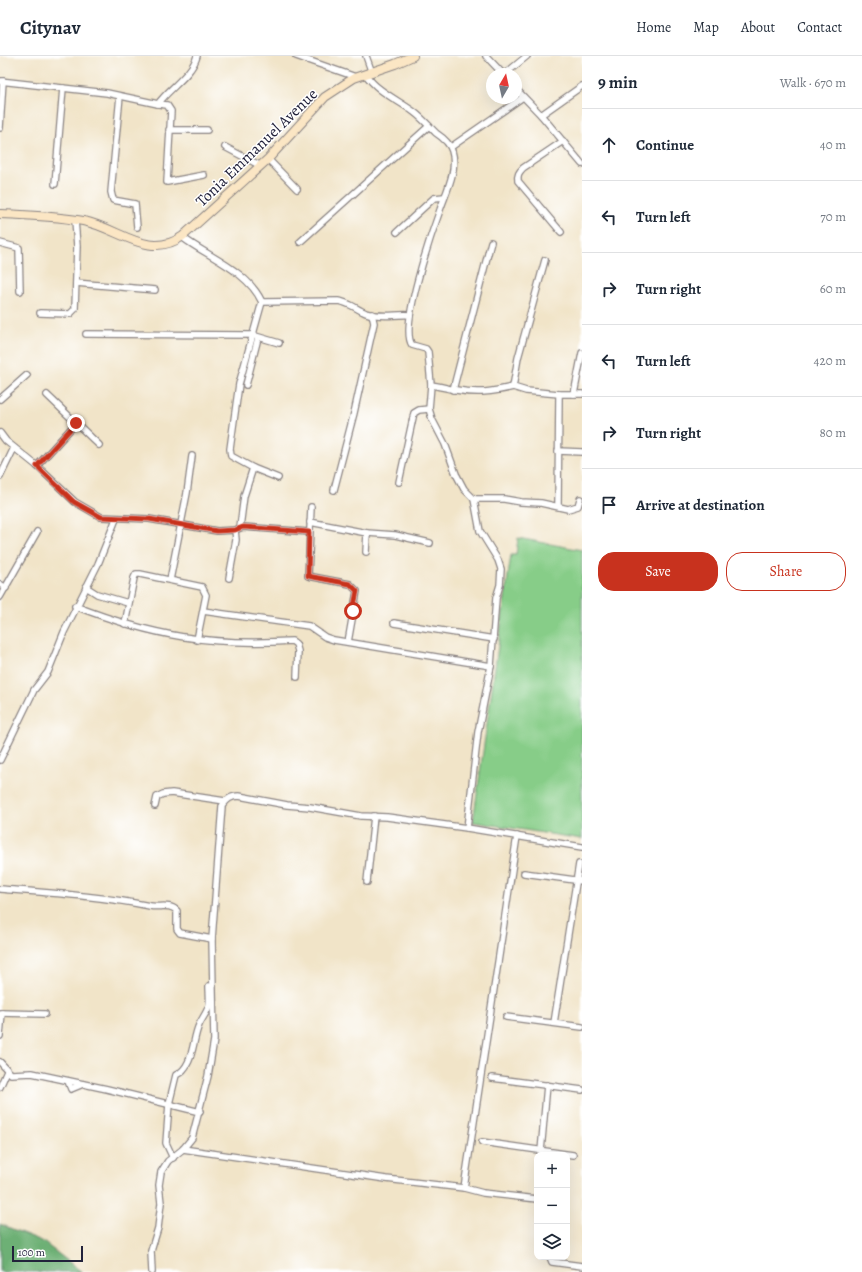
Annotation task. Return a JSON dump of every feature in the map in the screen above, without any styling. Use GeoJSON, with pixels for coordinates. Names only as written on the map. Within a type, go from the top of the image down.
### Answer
{"type":"FeatureCollection","features":[{"type":"Feature","properties":{"kind":"street"},"geometry":{"type":"LineString","coordinates":[[158,104],[169,90],[187,73],[197,56]]}},
{"type":"Feature","properties":{"kind":"street"},"geometry":{"type":"LineString","coordinates":[[296,56],[350,75],[354,78]]}},
{"type":"Feature","properties":{"kind":"street"},"geometry":{"type":"LineString","coordinates":[[366,56],[369,74],[382,91],[414,112],[451,148],[453,156],[452,176],[423,263],[410,315],[410,342],[415,346],[426,349],[428,352],[431,385],[429,409],[456,474],[464,489],[474,499],[480,531],[501,566],[502,577],[496,598],[491,666],[478,732],[467,828]]}},
{"type":"Feature","properties":{"kind":"street","name":"Tonia Emmanuel Avenue"},"geometry":{"type":"LineString","coordinates":[[0,214],[38,215],[75,220],[99,225],[140,243],[173,243],[182,237],[261,166],[318,104],[354,78],[369,74],[413,56]]}},
{"type":"Feature","properties":{"kind":"street"},"geometry":{"type":"LineString","coordinates":[[486,56],[498,68]]}},
{"type":"Feature","properties":{"kind":"street"},"geometry":{"type":"LineString","coordinates":[[512,68],[527,56]]}},
{"type":"Feature","properties":{"kind":"street"},"geometry":{"type":"LineString","coordinates":[[0,128],[2,81],[120,96],[167,105],[169,108],[167,182],[204,175]]}},
{"type":"Feature","properties":{"kind":"street"},"geometry":{"type":"LineString","coordinates":[[541,115],[582,86]]}},
{"type":"Feature","properties":{"kind":"street"},"geometry":{"type":"LineString","coordinates":[[55,184],[63,88]]}},
{"type":"Feature","properties":{"kind":"street"},"geometry":{"type":"LineString","coordinates":[[120,96],[111,192],[113,200],[135,204],[137,227]]}},
{"type":"Feature","properties":{"kind":"street"},"geometry":{"type":"LineString","coordinates":[[451,148],[523,97],[541,115],[582,164]]}},
{"type":"Feature","properties":{"kind":"street"},"geometry":{"type":"LineString","coordinates":[[300,242],[429,126]]}},
{"type":"Feature","properties":{"kind":"street"},"geometry":{"type":"LineString","coordinates":[[169,130],[207,130]]}},
{"type":"Feature","properties":{"kind":"street"},"geometry":{"type":"LineString","coordinates":[[561,232],[517,178],[518,172],[563,141]]}},
{"type":"Feature","properties":{"kind":"street"},"geometry":{"type":"LineString","coordinates":[[226,147],[261,166]]}},
{"type":"Feature","properties":{"kind":"street"},"geometry":{"type":"LineString","coordinates":[[268,159],[297,189]]}},
{"type":"Feature","properties":{"kind":"street"},"geometry":{"type":"LineString","coordinates":[[396,232],[434,198],[444,197]]}},
{"type":"Feature","properties":{"kind":"street"},"geometry":{"type":"LineString","coordinates":[[40,313],[73,312],[75,309],[75,220]]}},
{"type":"Feature","properties":{"kind":"street"},"geometry":{"type":"LineString","coordinates":[[182,237],[232,269],[258,294],[262,302],[239,384],[230,453],[231,456],[253,468],[278,478]]}},
{"type":"Feature","properties":{"kind":"street"},"geometry":{"type":"LineString","coordinates":[[453,390],[491,242]]}},
{"type":"Feature","properties":{"kind":"street"},"geometry":{"type":"LineString","coordinates":[[0,243],[19,248],[20,291]]}},
{"type":"Feature","properties":{"kind":"street"},"geometry":{"type":"LineString","coordinates":[[513,387],[518,358],[545,260]]}},
{"type":"Feature","properties":{"kind":"street"},"geometry":{"type":"LineString","coordinates":[[76,283],[155,290]]}},
{"type":"Feature","properties":{"kind":"street"},"geometry":{"type":"LineString","coordinates":[[262,302],[343,302],[372,314],[410,315]]}},
{"type":"Feature","properties":{"kind":"street"},"geometry":{"type":"LineString","coordinates":[[334,490],[354,413],[374,323],[372,314]]}},
{"type":"Feature","properties":{"kind":"street"},"geometry":{"type":"LineString","coordinates":[[86,334],[252,335],[279,343]]}},
{"type":"Feature","properties":{"kind":"street"},"geometry":{"type":"LineString","coordinates":[[246,385],[258,338]]}},
{"type":"Feature","properties":{"kind":"street"},"geometry":{"type":"LineString","coordinates":[[574,394],[582,353]]}},
{"type":"Feature","properties":{"kind":"street"},"geometry":{"type":"LineString","coordinates":[[0,399],[27,375]]}},
{"type":"Feature","properties":{"kind":"street"},"geometry":{"type":"LineString","coordinates":[[431,385],[453,390],[485,393],[497,392],[513,387],[526,391],[559,394],[582,394]]}},
{"type":"Feature","properties":{"kind":"street"},"geometry":{"type":"LineString","coordinates":[[558,506],[559,394]]}},
{"type":"Feature","properties":{"kind":"street"},"geometry":{"type":"LineString","coordinates":[[47,395],[99,446]]}},
{"type":"Feature","properties":{"kind":"street"},"geometry":{"type":"LineString","coordinates":[[399,482],[414,413],[419,410],[429,409]]}},
{"type":"Feature","properties":{"kind":"street"},"geometry":{"type":"LineString","coordinates":[[37,466],[76,423]]}},
{"type":"Feature","properties":{"kind":"street"},"geometry":{"type":"LineString","coordinates":[[0,433],[14,448],[37,466],[82,507],[101,517],[116,519],[143,519],[217,531],[238,528],[309,532]]}},
{"type":"Feature","properties":{"kind":"street"},"geometry":{"type":"LineString","coordinates":[[0,477],[14,448]]}},
{"type":"Feature","properties":{"kind":"street"},"geometry":{"type":"LineString","coordinates":[[558,451],[582,452]]}},
{"type":"Feature","properties":{"kind":"street"},"geometry":{"type":"LineString","coordinates":[[170,580],[192,456]]}},
{"type":"Feature","properties":{"kind":"street"},"geometry":{"type":"LineString","coordinates":[[229,578],[244,496],[253,468]]}},
{"type":"Feature","properties":{"kind":"street"},"geometry":{"type":"LineString","coordinates":[[474,499],[504,499],[568,508],[576,508],[579,505],[580,499]]}},
{"type":"Feature","properties":{"kind":"street"},"geometry":{"type":"LineString","coordinates":[[311,507],[308,576],[350,584],[357,591],[348,642]]}},
{"type":"Feature","properties":{"kind":"street"},"geometry":{"type":"LineString","coordinates":[[0,760],[34,690],[48,672],[55,651],[75,606],[98,564],[116,519]]}},
{"type":"Feature","properties":{"kind":"street"},"geometry":{"type":"LineString","coordinates":[[310,522],[367,533],[395,535],[430,543]]}},
{"type":"Feature","properties":{"kind":"street"},"geometry":{"type":"LineString","coordinates":[[0,596],[37,532]]}},
{"type":"Feature","properties":{"kind":"street"},"geometry":{"type":"LineString","coordinates":[[366,552],[367,533]]}},
{"type":"Feature","properties":{"kind":"street"},"geometry":{"type":"LineString","coordinates":[[125,624],[128,603],[136,574],[202,587],[206,595],[197,640]]}},
{"type":"Feature","properties":{"kind":"street"},"geometry":{"type":"LineString","coordinates":[[0,584],[6,588]]}},
{"type":"Feature","properties":{"kind":"street"},"geometry":{"type":"LineString","coordinates":[[86,587],[97,594],[128,603]]}},
{"type":"Feature","properties":{"kind":"street"},"geometry":{"type":"LineString","coordinates":[[75,606],[125,624],[164,635],[197,640],[263,644],[292,641],[296,644],[298,651],[297,677]]}},
{"type":"Feature","properties":{"kind":"street"},"geometry":{"type":"LineString","coordinates":[[203,611],[308,626],[330,639],[491,666]]}},
{"type":"Feature","properties":{"kind":"street"},"geometry":{"type":"LineString","coordinates":[[394,623],[494,639]]}},
{"type":"Feature","properties":{"kind":"street"},"geometry":{"type":"LineString","coordinates":[[155,806],[157,797],[162,794],[172,793],[226,801]]}},
{"type":"Feature","properties":{"kind":"street"},"geometry":{"type":"LineString","coordinates":[[152,1272],[151,1251],[158,1228],[161,1203],[159,1185],[161,1172],[172,1158],[183,1149],[192,1138],[200,1112],[214,1040],[212,939],[222,806],[226,801],[234,796],[239,796],[361,816],[374,816],[467,828],[582,847]]}},
{"type":"Feature","properties":{"kind":"street"},"geometry":{"type":"LineString","coordinates":[[367,882],[374,816]]}},
{"type":"Feature","properties":{"kind":"street"},"geometry":{"type":"LineString","coordinates":[[464,1188],[517,836]]}},
{"type":"Feature","properties":{"kind":"street"},"geometry":{"type":"LineString","coordinates":[[554,1023],[579,880],[579,864]]}},
{"type":"Feature","properties":{"kind":"street"},"geometry":{"type":"LineString","coordinates":[[524,873],[579,880]]}},
{"type":"Feature","properties":{"kind":"street"},"geometry":{"type":"LineString","coordinates":[[0,889],[102,898],[150,906],[173,908],[177,911],[177,929],[180,933],[212,939]]}},
{"type":"Feature","properties":{"kind":"street"},"geometry":{"type":"LineString","coordinates":[[172,1158],[166,1143],[169,1104],[176,1075],[182,1072],[187,1064],[196,1040],[199,1024],[205,1016],[209,1006],[209,986],[212,972]]}},
{"type":"Feature","properties":{"kind":"street"},"geometry":{"type":"LineString","coordinates":[[0,1036],[1,1013],[45,1014]]}},
{"type":"Feature","properties":{"kind":"street"},"geometry":{"type":"LineString","coordinates":[[506,1017],[582,1027]]}},
{"type":"Feature","properties":{"kind":"street"},"geometry":{"type":"LineString","coordinates":[[0,1062],[11,1074],[32,1074],[83,1084],[200,1112]]}},
{"type":"Feature","properties":{"kind":"street"},"geometry":{"type":"LineString","coordinates":[[0,1087],[7,1071]]}},
{"type":"Feature","properties":{"kind":"street"},"geometry":{"type":"LineString","coordinates":[[492,1078],[582,1090]]}},
{"type":"Feature","properties":{"kind":"street"},"geometry":{"type":"LineString","coordinates":[[541,1150],[547,1085]]}},
{"type":"Feature","properties":{"kind":"street"},"geometry":{"type":"LineString","coordinates":[[482,1142],[573,1155]]}},
{"type":"Feature","properties":{"kind":"street"},"geometry":{"type":"LineString","coordinates":[[183,1149],[386,1179],[464,1188],[483,1193],[534,1199]]}},
{"type":"Feature","properties":{"kind":"street"},"geometry":{"type":"LineString","coordinates":[[551,1260],[552,1262],[582,1266]]}},
{"type":"Feature","properties":{"kind":"green space"},"geometry":{"type":"Polygon","coordinates":[[[518,538],[582,550],[582,839],[473,822],[511,555],[516,555],[518,538]]]}},
{"type":"Feature","properties":{"kind":"green space"},"geometry":{"type":"Polygon","coordinates":[[[0,1224],[42,1241],[82,1272],[0,1272],[0,1224]]]}},
{"type":"Feature","properties":{"kind":"route"},"geometry":{"type":"LineString","coordinates":[[76,423],[37,466],[74,502],[101,517],[110,519],[149,519],[217,531],[235,530],[243,527],[266,530],[309,532],[308,576],[311,578],[350,584],[354,587],[357,591],[353,611]]}}]}
